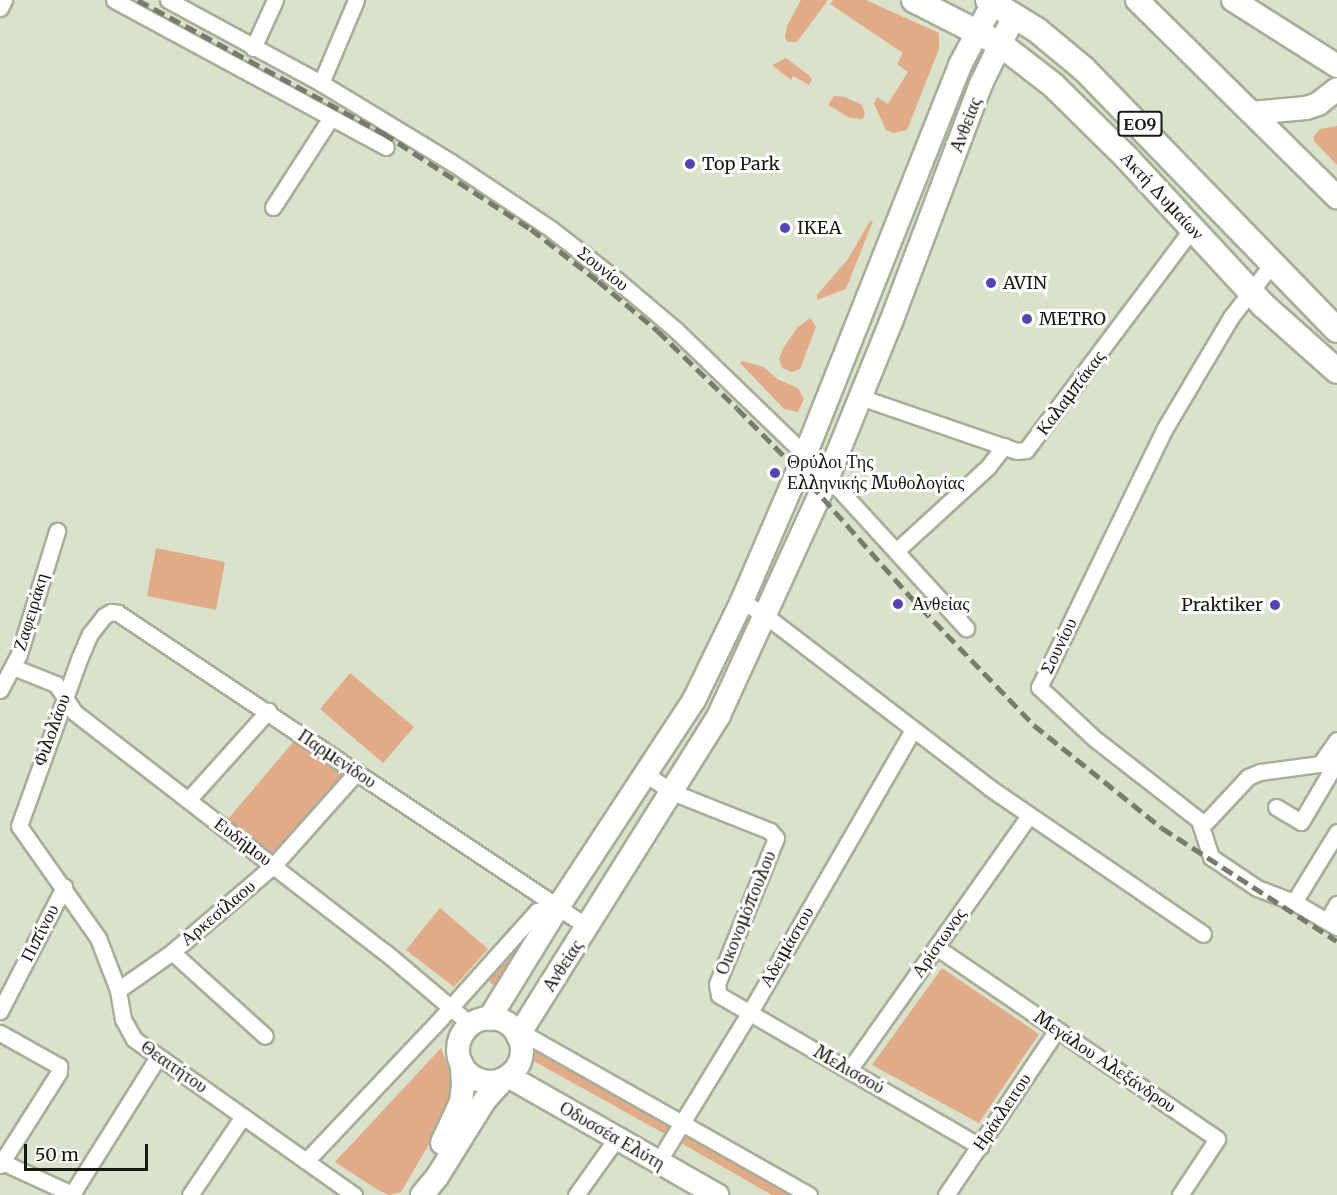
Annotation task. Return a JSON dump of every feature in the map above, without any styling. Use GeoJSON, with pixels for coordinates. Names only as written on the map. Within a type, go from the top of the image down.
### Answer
{"type":"FeatureCollection","features":[{"type":"Feature","properties":{"kind":"main road","name":"Ακτή Δυμαίων"},"geometry":{"type":"LineString","coordinates":[[914,0],[1000,44],[1072,102],[1249,290],[1337,371]]}},
{"type":"Feature","properties":{"kind":"main road"},"geometry":{"type":"LineString","coordinates":[[1137,0],[1337,197]]}},
{"type":"Feature","properties":{"kind":"main road"},"geometry":{"type":"LineString","coordinates":[[1233,0],[1337,66]]}},
{"type":"Feature","properties":{"kind":"main road","name":"Ακτή Δυμαίων"},"geometry":{"type":"LineString","coordinates":[[990,1],[1053,42],[1106,90],[1337,330]]}},
{"type":"Feature","properties":{"kind":"main road","name":"Ανθείας"},"geometry":{"type":"LineString","coordinates":[[480,1022],[647,775],[694,700],[742,601],[805,455],[960,65],[978,31],[990,1]]}},
{"type":"Feature","properties":{"kind":"main road","name":"Ανθείας"},"geometry":{"type":"LineString","coordinates":[[519,1034],[719,715],[828,477],[891,322],[981,84],[1014,16]]}},
{"type":"Feature","properties":{"kind":"main road"},"geometry":{"type":"LineString","coordinates":[[1252,113],[1306,108],[1318,104],[1337,89]]}},
{"type":"Feature","properties":{"kind":"main road"},"geometry":{"type":"LineString","coordinates":[[862,311],[891,322]]}},
{"type":"Feature","properties":{"kind":"main road"},"geometry":{"type":"LineString","coordinates":[[480,1022],[508,1024],[519,1034],[522,1052],[520,1060],[485,1100],[437,1177],[421,1195],[423,1178],[459,1111],[463,1086],[458,1046],[465,1030],[480,1022]]}},
{"type":"Feature","properties":{"kind":"main road"},"geometry":{"type":"LineString","coordinates":[[462,1065],[477,1080],[486,1082],[505,1078]]}},
{"type":"Feature","properties":{"kind":"main road","name":"Οδυσσέα Ελύτη"},"geometry":{"type":"LineString","coordinates":[[505,1078],[658,1162],[703,1192]]}},
{"type":"Feature","properties":{"kind":"street"},"geometry":{"type":"LineString","coordinates":[[0,8],[4,0]]}},
{"type":"Feature","properties":{"kind":"street"},"geometry":{"type":"LineString","coordinates":[[114,0],[330,119],[386,147]]}},
{"type":"Feature","properties":{"kind":"street","name":"Σουνίου"},"geometry":{"type":"LineString","coordinates":[[168,0],[321,83],[473,175],[578,249],[676,330],[828,477],[966,628]]}},
{"type":"Feature","properties":{"kind":"street"},"geometry":{"type":"LineString","coordinates":[[253,48],[275,0]]}},
{"type":"Feature","properties":{"kind":"street"},"geometry":{"type":"LineString","coordinates":[[321,83],[356,0]]}},
{"type":"Feature","properties":{"kind":"street"},"geometry":{"type":"LineString","coordinates":[[273,207],[330,119]]}},
{"type":"Feature","properties":{"kind":"street","name":"Καλαμπάκας"},"geometry":{"type":"LineString","coordinates":[[860,397],[1023,451],[1033,444],[1192,229]]}},
{"type":"Feature","properties":{"kind":"street","name":"Σουνίου"},"geometry":{"type":"LineString","coordinates":[[1201,823],[1095,740],[1039,687],[1150,454],[1249,290],[1272,264]]}},
{"type":"Feature","properties":{"kind":"street"},"geometry":{"type":"LineString","coordinates":[[896,550],[987,468],[1004,446]]}},
{"type":"Feature","properties":{"kind":"street","name":"Ζαφειράκη"},"geometry":{"type":"LineString","coordinates":[[0,690],[13,667],[57,531]]}},
{"type":"Feature","properties":{"kind":"street"},"geometry":{"type":"LineString","coordinates":[[742,601],[766,616],[1029,816],[1203,934]]}},
{"type":"Feature","properties":{"kind":"street","name":"Παρμενίδου"},"geometry":{"type":"LineString","coordinates":[[90,634],[104,616],[111,612],[117,613],[268,711],[588,927]]}},
{"type":"Feature","properties":{"kind":"street","name":"Φιλολάου"},"geometry":{"type":"LineString","coordinates":[[19,826],[64,697],[90,634]]}},
{"type":"Feature","properties":{"kind":"street","name":"Ευδήμου"},"geometry":{"type":"LineString","coordinates":[[13,667],[56,684],[74,712],[274,865],[451,1007],[480,1022]]}},
{"type":"Feature","properties":{"kind":"street"},"geometry":{"type":"LineString","coordinates":[[188,800],[268,711]]}},
{"type":"Feature","properties":{"kind":"street","name":"Αδειμάστου"},"geometry":{"type":"LineString","coordinates":[[658,1162],[750,1012],[913,730]]}},
{"type":"Feature","properties":{"kind":"street"},"geometry":{"type":"LineString","coordinates":[[1276,807],[1301,822],[1334,757],[1337,740]]}},
{"type":"Feature","properties":{"kind":"street"},"geometry":{"type":"LineString","coordinates":[[1334,757],[1313,767],[1260,772],[1248,777],[1207,821],[1201,823],[1211,857],[1257,888],[1294,902],[1332,924],[1337,904]]}},
{"type":"Feature","properties":{"kind":"street","name":"Αρκεσίλαου"},"geometry":{"type":"LineString","coordinates":[[118,990],[172,952],[274,865],[357,772]]}},
{"type":"Feature","properties":{"kind":"street"},"geometry":{"type":"LineString","coordinates":[[647,775],[672,792]]}},
{"type":"Feature","properties":{"kind":"street","name":"Οικονομόπουλου"},"geometry":{"type":"LineString","coordinates":[[672,792],[770,831],[776,838],[717,984],[718,995]]}},
{"type":"Feature","properties":{"kind":"street","name":"Αρίστωνος"},"geometry":{"type":"LineString","coordinates":[[849,1070],[1029,816]]}},
{"type":"Feature","properties":{"kind":"street","name":"Θεαιτήτου"},"geometry":{"type":"LineString","coordinates":[[19,826],[98,938],[118,990],[127,1029],[134,1039],[354,1195]]}},
{"type":"Feature","properties":{"kind":"street"},"geometry":{"type":"LineString","coordinates":[[1294,902],[1337,832]]}},
{"type":"Feature","properties":{"kind":"street","name":"Πιπίνου"},"geometry":{"type":"LineString","coordinates":[[0,1011],[64,887]]}},
{"type":"Feature","properties":{"kind":"street"},"geometry":{"type":"LineString","coordinates":[[306,1161],[451,1007],[537,911],[558,907]]}},
{"type":"Feature","properties":{"kind":"street","name":"Μεγάλου Αλεξάνδρου"},"geometry":{"type":"LineString","coordinates":[[936,947],[1217,1139],[1180,1195]]}},
{"type":"Feature","properties":{"kind":"street"},"geometry":{"type":"LineString","coordinates":[[172,952],[265,1036]]}},
{"type":"Feature","properties":{"kind":"street","name":"Μελισσού"},"geometry":{"type":"LineString","coordinates":[[718,995],[980,1146]]}},
{"type":"Feature","properties":{"kind":"street","name":"Ηράκλειτου"},"geometry":{"type":"LineString","coordinates":[[946,1195],[1057,1030]]}},
{"type":"Feature","properties":{"kind":"street"},"geometry":{"type":"LineString","coordinates":[[0,1033],[59,1066],[59,1072],[1,1164],[73,1194],[158,1057]]}},
{"type":"Feature","properties":{"kind":"street"},"geometry":{"type":"LineString","coordinates":[[519,1034],[682,1122],[809,1195]]}},
{"type":"Feature","properties":{"kind":"street"},"geometry":{"type":"LineString","coordinates":[[190,1195],[243,1116]]}},
{"type":"Feature","properties":{"kind":"street"},"geometry":{"type":"LineString","coordinates":[[576,1195],[616,1138]]}},
{"type":"Feature","properties":{"kind":"shaded area"},"geometry":{"type":"Polygon","coordinates":[[[801,0],[828,0],[797,42],[788,42],[785,38],[787,26],[801,0]]]}},
{"type":"Feature","properties":{"kind":"shaded area"},"geometry":{"type":"Polygon","coordinates":[[[833,0],[866,0],[939,33],[939,49],[907,130],[893,133],[886,130],[874,104],[877,97],[888,104],[908,72],[897,64],[903,53],[830,4],[833,0]]]}},
{"type":"Feature","properties":{"kind":"shaded area"},"geometry":{"type":"Polygon","coordinates":[[[786,58],[810,76],[812,80],[809,85],[793,76],[791,80],[772,65],[786,58]]]}},
{"type":"Feature","properties":{"kind":"shaded area"},"geometry":{"type":"Polygon","coordinates":[[[834,96],[845,97],[862,105],[865,114],[863,119],[850,118],[828,105],[834,96]]]}},
{"type":"Feature","properties":{"kind":"shaded area"},"geometry":{"type":"Polygon","coordinates":[[[1337,126],[1337,165],[1314,141],[1314,136],[1320,129],[1337,126]]]}},
{"type":"Feature","properties":{"kind":"shaded area"},"geometry":{"type":"Polygon","coordinates":[[[870,221],[873,221],[846,289],[817,300],[817,295],[848,259],[870,221]]]}},
{"type":"Feature","properties":{"kind":"shaded area"},"geometry":{"type":"Polygon","coordinates":[[[810,318],[816,327],[800,369],[792,372],[782,368],[779,359],[784,347],[797,328],[810,318]]]}},
{"type":"Feature","properties":{"kind":"shaded area"},"geometry":{"type":"Polygon","coordinates":[[[742,361],[764,367],[777,379],[798,388],[804,399],[798,412],[784,409],[740,363],[742,361]]]}},
{"type":"Feature","properties":{"kind":"shaded area"},"geometry":{"type":"Polygon","coordinates":[[[156,548],[225,562],[216,610],[147,596],[156,548]]]}},
{"type":"Feature","properties":{"kind":"shaded area"},"geometry":{"type":"Polygon","coordinates":[[[350,673],[414,727],[383,763],[320,709],[350,673]]]}},
{"type":"Feature","properties":{"kind":"shaded area"},"geometry":{"type":"Polygon","coordinates":[[[300,734],[357,772],[274,865],[222,826],[300,734]]]}},
{"type":"Feature","properties":{"kind":"shaded area"},"geometry":{"type":"Polygon","coordinates":[[[440,908],[488,949],[454,987],[406,950],[440,908]]]}},
{"type":"Feature","properties":{"kind":"shaded area"},"geometry":{"type":"Polygon","coordinates":[[[537,922],[496,988],[487,979],[537,922]]]}},
{"type":"Feature","properties":{"kind":"shaded area"},"geometry":{"type":"Polygon","coordinates":[[[942,968],[1039,1034],[979,1123],[872,1065],[942,968]]]}},
{"type":"Feature","properties":{"kind":"shaded area"},"geometry":{"type":"Polygon","coordinates":[[[441,1048],[453,1081],[452,1105],[401,1192],[389,1195],[335,1162],[441,1048]]]}},
{"type":"Feature","properties":{"kind":"shaded area"},"geometry":{"type":"Polygon","coordinates":[[[535,1049],[671,1125],[665,1134],[532,1060],[535,1049]]]}},
{"type":"Feature","properties":{"kind":"shaded area"},"geometry":{"type":"Polygon","coordinates":[[[686,1133],[793,1195],[772,1195],[681,1143],[686,1133]]]}},
{"type":"Feature","properties":{"kind":"railway"},"geometry":{"type":"LineString","coordinates":[[138,0],[383,133],[531,229],[598,281],[658,331],[799,471],[909,595],[1034,725],[1162,828],[1337,941]]}},
{"type":"Feature","properties":{"kind":"place","name":"Top Park"},"geometry":{"type":"Point","coordinates":[690,164]}},
{"type":"Feature","properties":{"kind":"place","name":"IKEA"},"geometry":{"type":"Point","coordinates":[785,228]}},
{"type":"Feature","properties":{"kind":"place","name":"AVIN"},"geometry":{"type":"Point","coordinates":[991,283]}},
{"type":"Feature","properties":{"kind":"place","name":"METRO"},"geometry":{"type":"Point","coordinates":[1027,319]}},
{"type":"Feature","properties":{"kind":"place","name":"Θρύλοι Της Ελληνικής Μυθολογίας"},"geometry":{"type":"Point","coordinates":[775,473]}},
{"type":"Feature","properties":{"kind":"place","name":"Ανθείας"},"geometry":{"type":"Point","coordinates":[898,604]}},
{"type":"Feature","properties":{"kind":"place","name":"Praktiker"},"geometry":{"type":"Point","coordinates":[1275,605]}}]}
